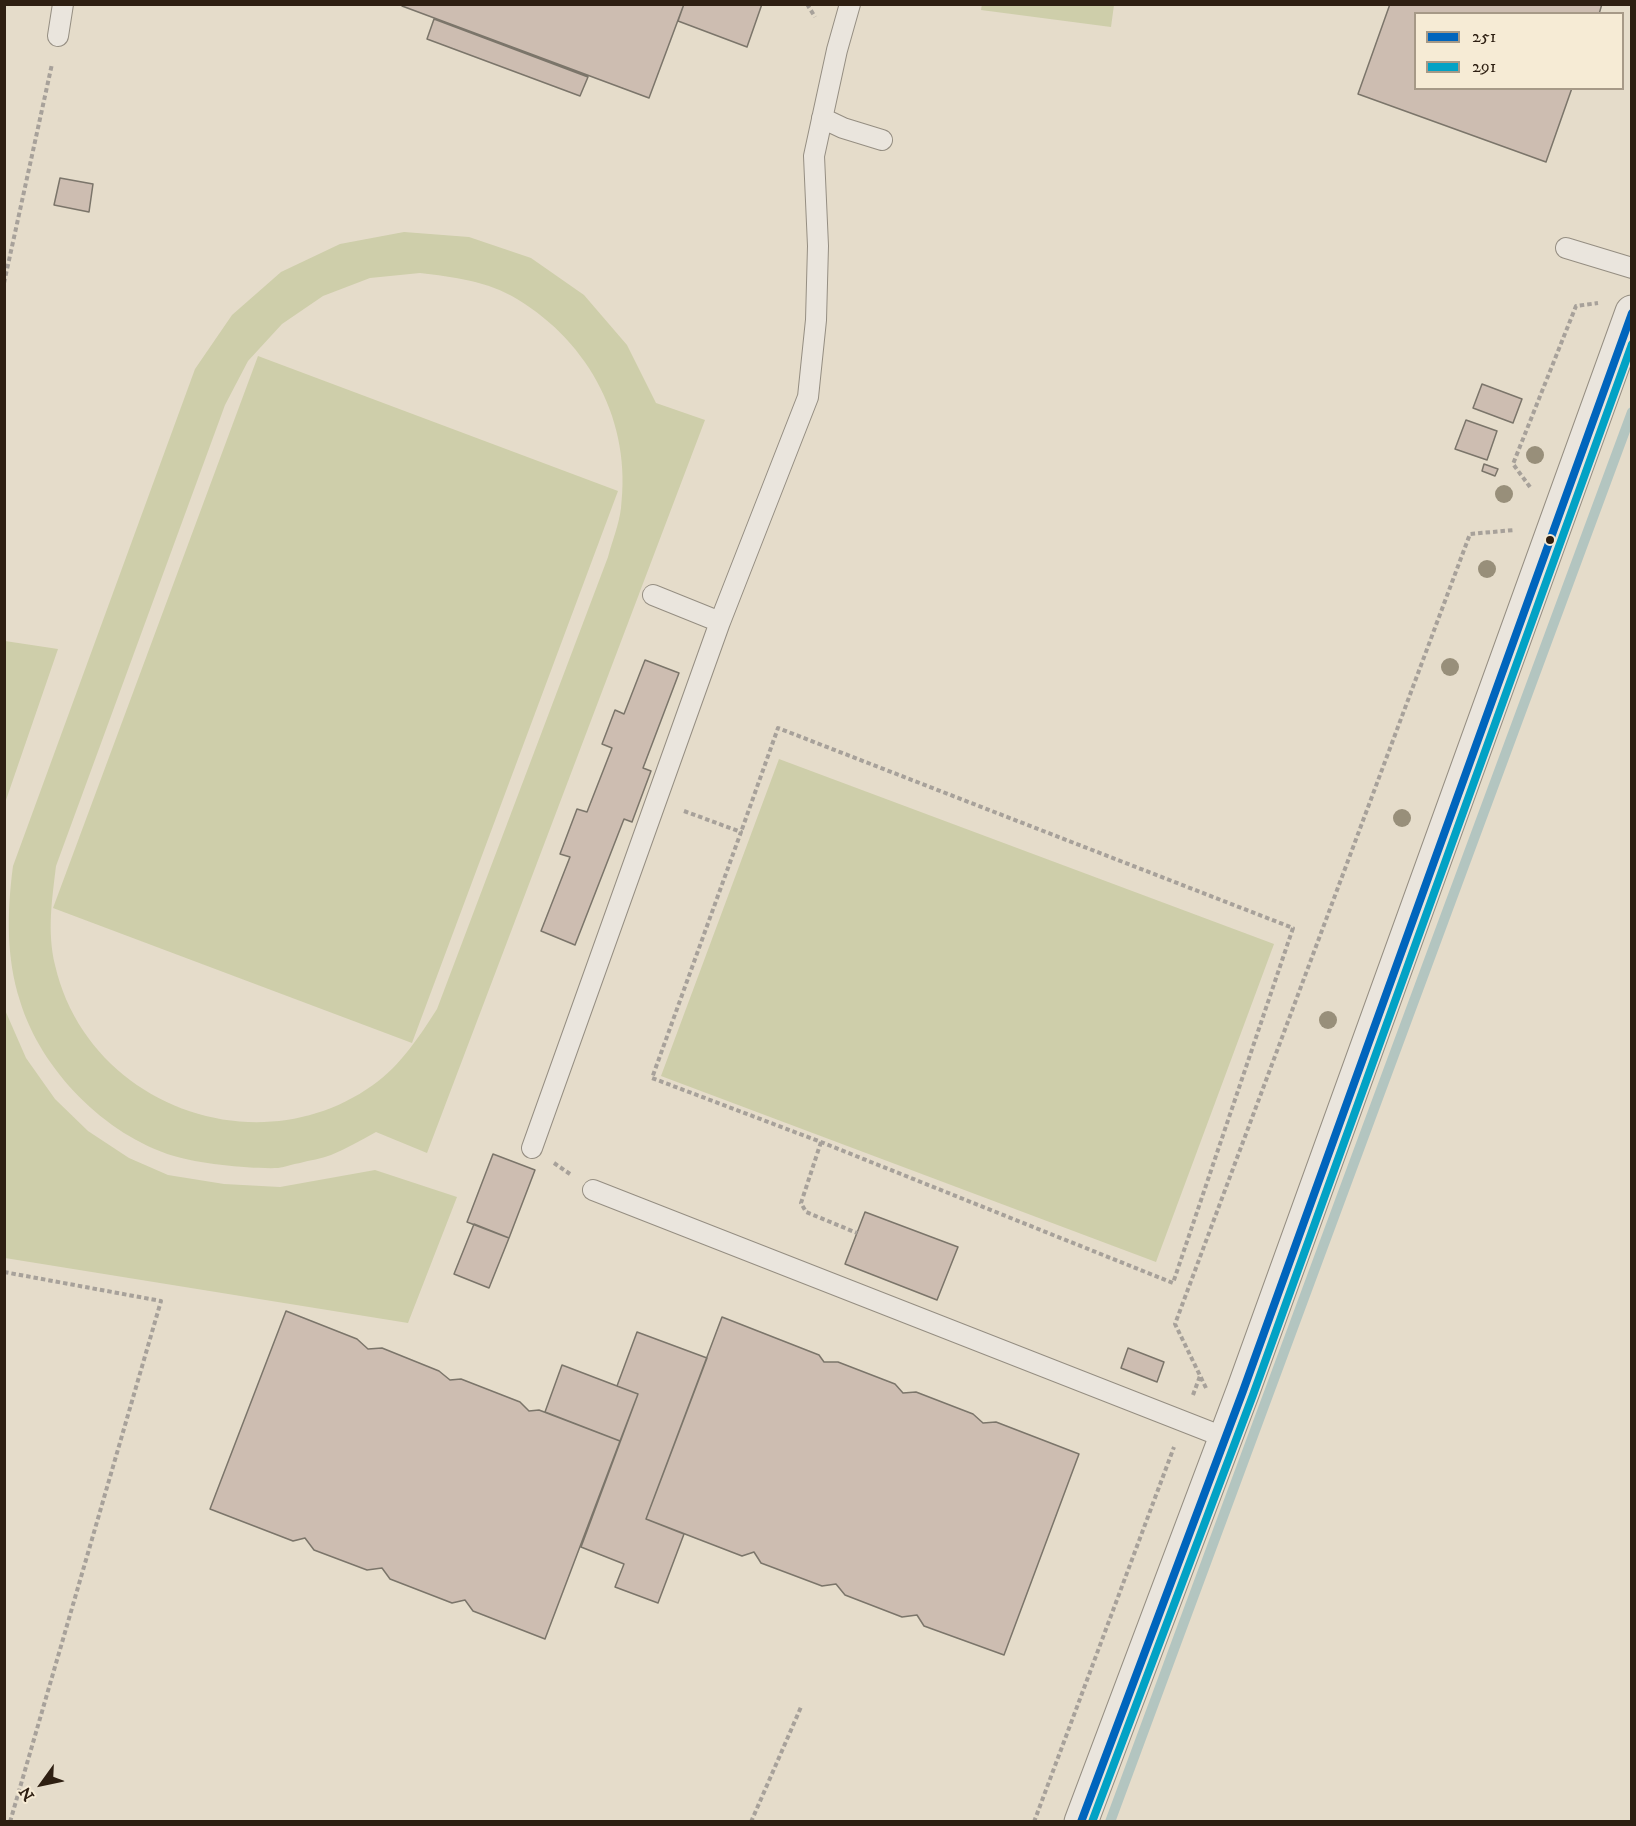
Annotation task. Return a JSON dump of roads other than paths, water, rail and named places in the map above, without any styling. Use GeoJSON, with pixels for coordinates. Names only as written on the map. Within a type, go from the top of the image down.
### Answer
{"type":"FeatureCollection","features":[{"type":"Feature","properties":{"kind":"street"},"geometry":{"type":"LineString","coordinates":[[1081,1821],[1226,1435],[1632,312]]}},
{"type":"Feature","properties":{"kind":"lane"},"geometry":{"type":"LineString","coordinates":[[58,36],[63,4]]}},
{"type":"Feature","properties":{"kind":"lane"},"geometry":{"type":"LineString","coordinates":[[531,1148],[720,622],[808,397],[816,320],[818,246],[814,156],[837,50],[850,4]]}},
{"type":"Feature","properties":{"kind":"lane"},"geometry":{"type":"LineString","coordinates":[[822,118],[843,128],[882,140]]}},
{"type":"Feature","properties":{"kind":"lane"},"geometry":{"type":"LineString","coordinates":[[1566,248],[1632,268]]}},
{"type":"Feature","properties":{"kind":"lane"},"geometry":{"type":"LineString","coordinates":[[653,595],[720,622]]}},
{"type":"Feature","properties":{"kind":"lane"},"geometry":{"type":"LineString","coordinates":[[593,1190],[1184,1421],[1226,1435]]}},
{"type":"Feature","properties":{"kind":"waterway"},"geometry":{"type":"LineString","coordinates":[[1110,1822],[1632,412]]}}]}
